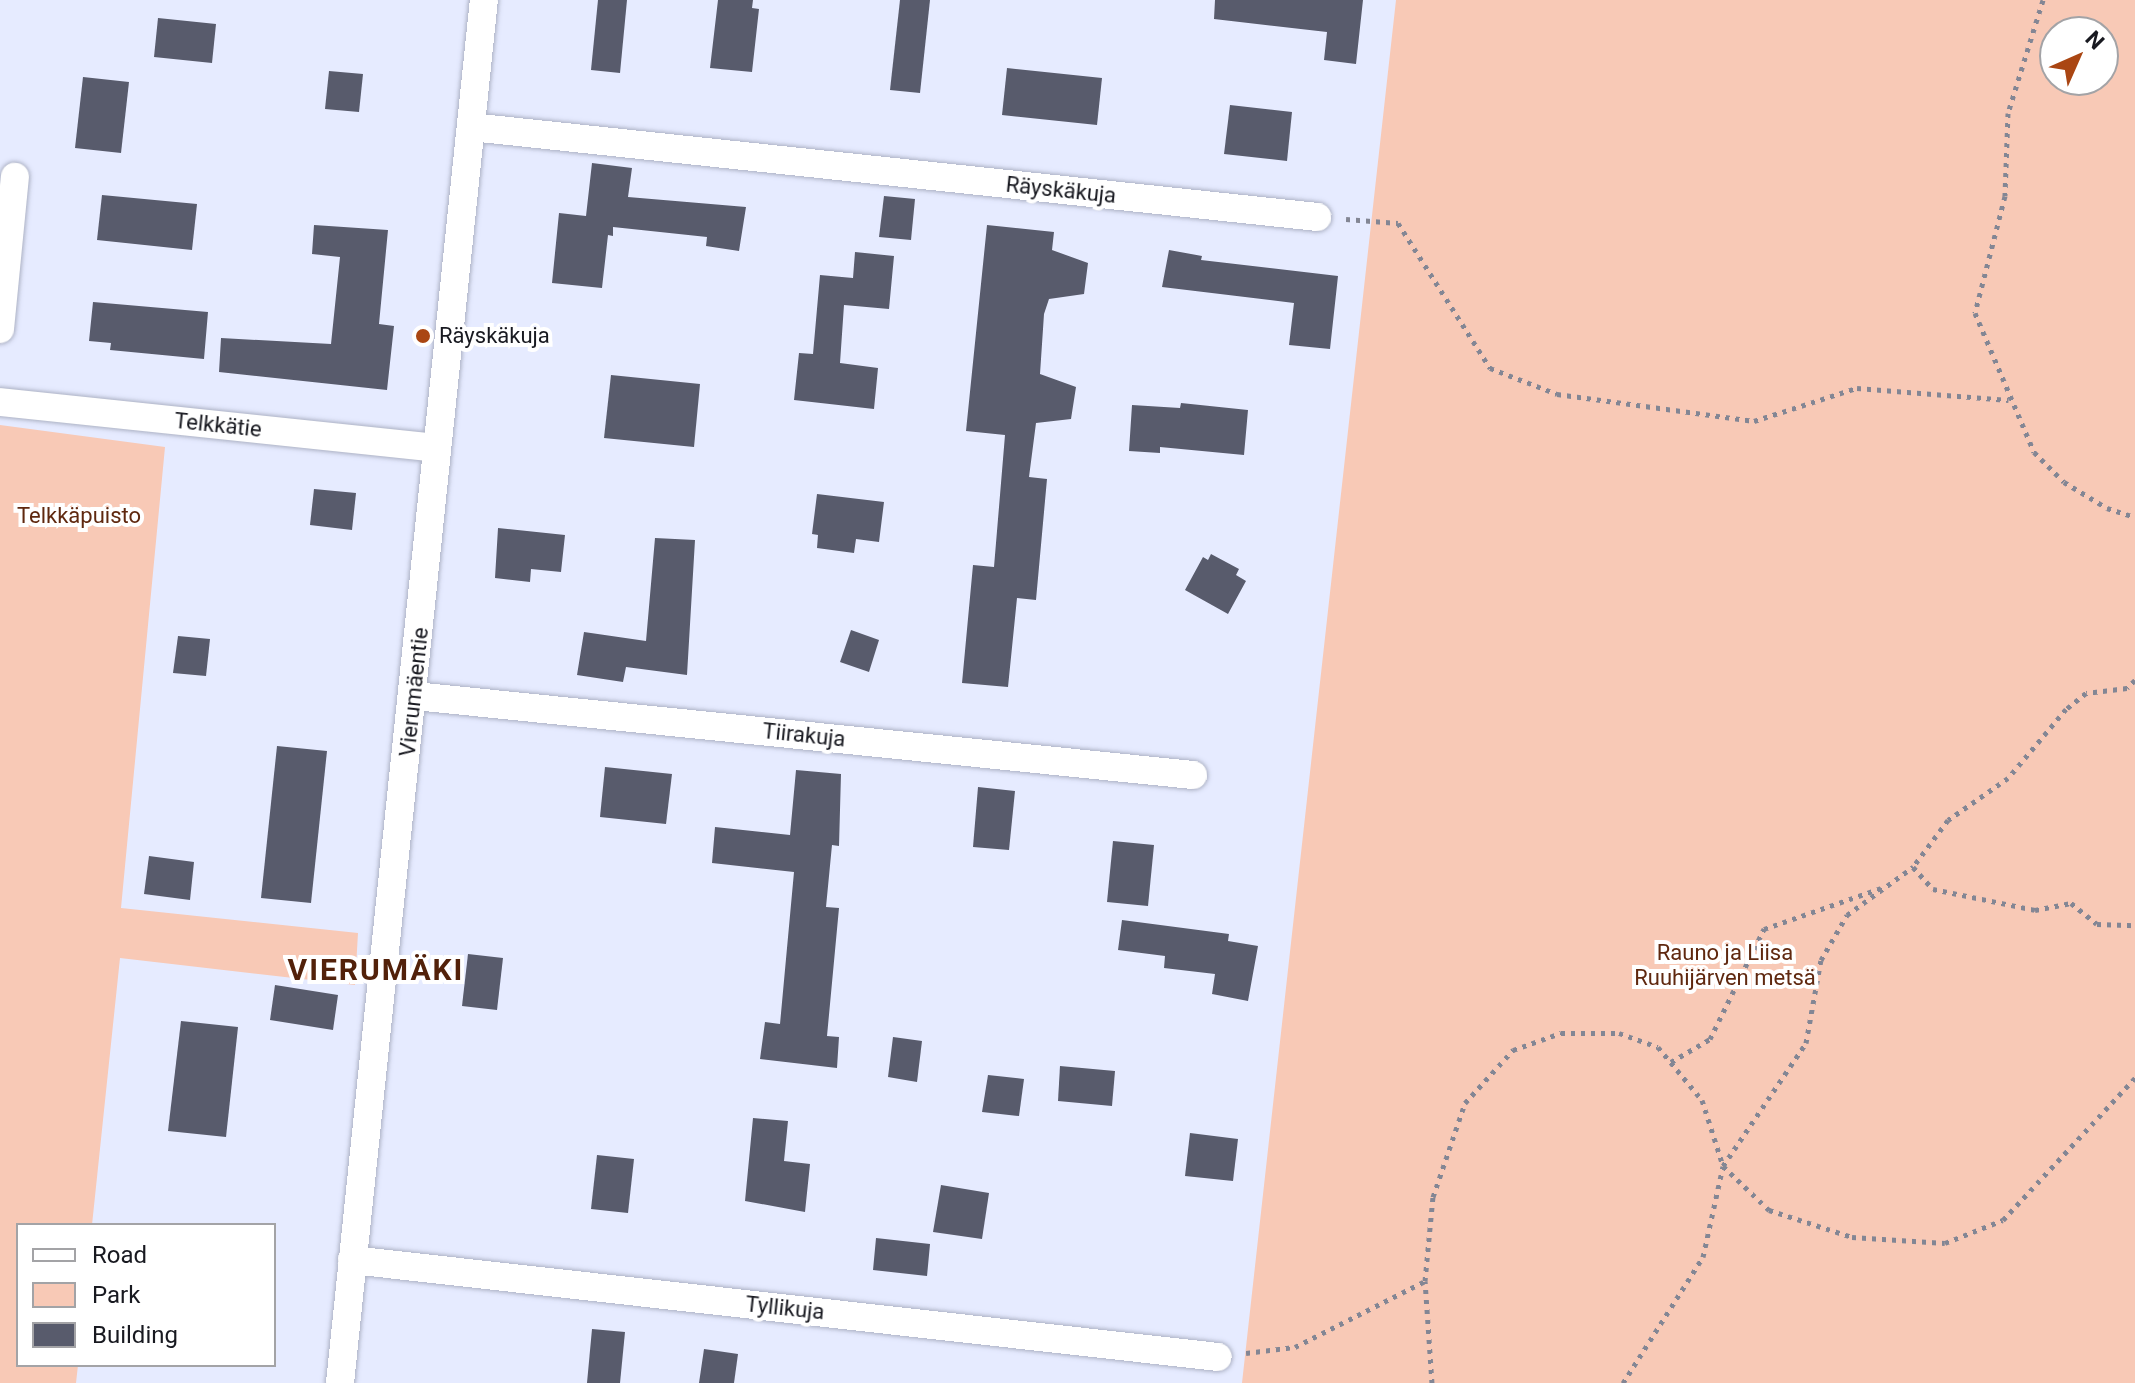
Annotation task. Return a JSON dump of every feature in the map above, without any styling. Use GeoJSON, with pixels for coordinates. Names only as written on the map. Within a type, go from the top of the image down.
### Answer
{"type":"FeatureCollection","features":[{"type":"Feature","properties":{"kind":"street","name":"Vierumäentie"},"geometry":{"type":"LineString","coordinates":[[340,1383],[415,696],[437,448],[484,0]]}},
{"type":"Feature","properties":{"kind":"street","name":"Räyskäkuja"},"geometry":{"type":"LineString","coordinates":[[471,127],[1317,217]]}},
{"type":"Feature","properties":{"kind":"street"},"geometry":{"type":"LineString","coordinates":[[0,329],[15,177]]}},
{"type":"Feature","properties":{"kind":"street","name":"Telkkätie"},"geometry":{"type":"LineString","coordinates":[[0,402],[437,448]]}},
{"type":"Feature","properties":{"kind":"street","name":"Tiirakuja"},"geometry":{"type":"LineString","coordinates":[[415,696],[1193,775]]}},
{"type":"Feature","properties":{"kind":"street","name":"Tyllikuja"},"geometry":{"type":"LineString","coordinates":[[352,1260],[1218,1357]]}},
{"type":"Feature","properties":{"kind":"path"},"geometry":{"type":"LineString","coordinates":[[2043,0],[2008,113],[2005,196],[1986,286],[1975,313],[2009,400],[2034,452],[2064,482],[2135,517]]}},
{"type":"Feature","properties":{"kind":"path"},"geometry":{"type":"LineString","coordinates":[[1317,217],[1398,223],[1490,368],[1557,394],[1754,421],[1857,388],[2009,400]]}},
{"type":"Feature","properties":{"kind":"path"},"geometry":{"type":"LineString","coordinates":[[1623,1383],[1703,1257],[1723,1166],[1806,1043],[1821,960],[1847,915],[1913,867],[1948,820],[2008,778],[2066,709],[2086,693],[2127,688],[2135,680]]}},
{"type":"Feature","properties":{"kind":"path"},"geometry":{"type":"LineString","coordinates":[[1913,867],[1933,889],[2035,910],[2071,903],[2097,924],[2135,925]]}},
{"type":"Feature","properties":{"kind":"path"},"geometry":{"type":"LineString","coordinates":[[1671,1062],[1710,1039],[1764,929],[1887,886]]}},
{"type":"Feature","properties":{"kind":"path"},"geometry":{"type":"LineString","coordinates":[[1432,1383],[1425,1281],[1433,1197],[1465,1103],[1513,1050],[1561,1033],[1619,1033],[1658,1047],[1702,1100],[1723,1166],[1769,1210],[1852,1237],[1945,1243],[2003,1220],[2135,1078]]}},
{"type":"Feature","properties":{"kind":"path"},"geometry":{"type":"LineString","coordinates":[[1218,1357],[1295,1347],[1425,1281]]}},
{"type":"Feature","properties":{"kind":"green space","name":"Rauno ja Liisa Ruuhijärven metsä"},"geometry":{"type":"Polygon","coordinates":[[[1396,0],[2135,0],[2135,1383],[1242,1383],[1396,0]]]}},
{"type":"Feature","properties":{"kind":"green space","name":"Telkkäpuisto"},"geometry":{"type":"Polygon","coordinates":[[[0,425],[165,447],[121,908],[358,933],[355,985],[120,958],[92,1223],[16,1223],[16,1367],[78,1367],[76,1383],[0,1383],[0,425]]]}},
{"type":"Feature","properties":{"kind":"building"},"geometry":{"type":"Polygon","coordinates":[[[598,0],[627,0],[620,73],[591,70],[598,0]]]}},
{"type":"Feature","properties":{"kind":"building"},"geometry":{"type":"Polygon","coordinates":[[[718,0],[753,0],[752,8],[759,9],[752,72],[710,68],[718,0]]]}},
{"type":"Feature","properties":{"kind":"building"},"geometry":{"type":"Polygon","coordinates":[[[900,0],[930,0],[920,93],[890,90],[900,0]]]}},
{"type":"Feature","properties":{"kind":"building"},"geometry":{"type":"Polygon","coordinates":[[[1215,0],[1363,0],[1356,64],[1324,60],[1327,32],[1214,19],[1215,0]]]}},
{"type":"Feature","properties":{"kind":"building"},"geometry":{"type":"Polygon","coordinates":[[[158,18],[216,24],[212,63],[154,57],[158,18]]]}},
{"type":"Feature","properties":{"kind":"building"},"geometry":{"type":"Polygon","coordinates":[[[1007,68],[1102,78],[1097,125],[1002,115],[1007,68]]]}},
{"type":"Feature","properties":{"kind":"building"},"geometry":{"type":"Polygon","coordinates":[[[329,71],[363,74],[359,112],[325,109],[329,71]]]}},
{"type":"Feature","properties":{"kind":"building"},"geometry":{"type":"Polygon","coordinates":[[[83,77],[129,82],[121,153],[75,148],[83,77]]]}},
{"type":"Feature","properties":{"kind":"building"},"geometry":{"type":"Polygon","coordinates":[[[1230,105],[1292,112],[1287,161],[1224,154],[1230,105]]]}},
{"type":"Feature","properties":{"kind":"building"},"geometry":{"type":"Polygon","coordinates":[[[592,163],[632,168],[628,197],[746,207],[739,251],[706,246],[707,237],[613,227],[613,236],[608,235],[602,288],[552,283],[559,213],[586,216],[592,163]]]}},
{"type":"Feature","properties":{"kind":"building"},"geometry":{"type":"Polygon","coordinates":[[[102,195],[197,204],[192,250],[97,240],[102,195]]]}},
{"type":"Feature","properties":{"kind":"building"},"geometry":{"type":"Polygon","coordinates":[[[884,196],[915,199],[911,240],[879,237],[884,196]]]}},
{"type":"Feature","properties":{"kind":"building"},"geometry":{"type":"Polygon","coordinates":[[[314,225],[388,230],[379,324],[394,326],[387,390],[219,372],[221,338],[331,344],[340,257],[312,254],[314,225]]]}},
{"type":"Feature","properties":{"kind":"building"},"geometry":{"type":"Polygon","coordinates":[[[987,225],[1054,232],[1052,250],[1088,263],[1084,294],[1049,299],[1044,314],[1040,374],[1076,387],[1071,419],[1036,423],[1029,477],[1047,479],[1036,600],[1017,598],[1008,687],[962,683],[973,565],[994,567],[1005,435],[966,431],[987,225]]]}},
{"type":"Feature","properties":{"kind":"building"},"geometry":{"type":"Polygon","coordinates":[[[1169,250],[1202,256],[1201,260],[1338,276],[1330,349],[1289,345],[1294,303],[1162,287],[1169,250]]]}},
{"type":"Feature","properties":{"kind":"building"},"geometry":{"type":"Polygon","coordinates":[[[855,252],[894,256],[889,309],[844,305],[840,363],[878,368],[874,409],[794,400],[799,353],[813,354],[820,275],[853,278],[855,252]]]}},
{"type":"Feature","properties":{"kind":"building"},"geometry":{"type":"Polygon","coordinates":[[[93,302],[208,312],[204,359],[110,350],[111,343],[89,341],[93,302]]]}},
{"type":"Feature","properties":{"kind":"building"},"geometry":{"type":"Polygon","coordinates":[[[611,375],[700,384],[694,447],[604,438],[611,375]]]}},
{"type":"Feature","properties":{"kind":"building"},"geometry":{"type":"Polygon","coordinates":[[[1181,403],[1248,410],[1244,455],[1160,447],[1160,453],[1129,451],[1132,405],[1180,408],[1181,403]]]}},
{"type":"Feature","properties":{"kind":"building"},"geometry":{"type":"Polygon","coordinates":[[[314,489],[356,493],[352,530],[310,525],[314,489]]]}},
{"type":"Feature","properties":{"kind":"building"},"geometry":{"type":"Polygon","coordinates":[[[817,494],[884,502],[879,542],[856,539],[854,553],[817,548],[818,535],[812,534],[817,494]]]}},
{"type":"Feature","properties":{"kind":"building"},"geometry":{"type":"Polygon","coordinates":[[[498,528],[565,535],[561,572],[531,569],[530,582],[495,578],[498,528]]]}},
{"type":"Feature","properties":{"kind":"building"},"geometry":{"type":"Polygon","coordinates":[[[655,538],[695,540],[687,675],[626,667],[623,682],[577,675],[584,632],[646,641],[655,538]]]}},
{"type":"Feature","properties":{"kind":"building"},"geometry":{"type":"Polygon","coordinates":[[[1211,554],[1239,569],[1236,575],[1246,581],[1228,614],[1185,590],[1203,557],[1208,560],[1211,554]]]}},
{"type":"Feature","properties":{"kind":"building"},"geometry":{"type":"Polygon","coordinates":[[[851,630],[879,640],[869,672],[840,662],[851,630]]]}},
{"type":"Feature","properties":{"kind":"building"},"geometry":{"type":"Polygon","coordinates":[[[178,636],[210,639],[206,676],[173,673],[178,636]]]}},
{"type":"Feature","properties":{"kind":"building"},"geometry":{"type":"Polygon","coordinates":[[[277,746],[327,751],[311,903],[261,898],[277,746]]]}},
{"type":"Feature","properties":{"kind":"building"},"geometry":{"type":"Polygon","coordinates":[[[605,767],[672,774],[666,824],[600,817],[605,767]]]}},
{"type":"Feature","properties":{"kind":"building"},"geometry":{"type":"Polygon","coordinates":[[[796,770],[841,774],[839,846],[832,845],[826,907],[839,908],[827,1036],[839,1037],[837,1068],[760,1059],[765,1022],[780,1024],[794,872],[712,863],[715,827],[790,835],[796,770]]]}},
{"type":"Feature","properties":{"kind":"building"},"geometry":{"type":"Polygon","coordinates":[[[978,787],[1015,791],[1009,850],[973,847],[978,787]]]}},
{"type":"Feature","properties":{"kind":"building"},"geometry":{"type":"Polygon","coordinates":[[[1113,841],[1154,845],[1148,906],[1107,902],[1113,841]]]}},
{"type":"Feature","properties":{"kind":"building"},"geometry":{"type":"Polygon","coordinates":[[[149,856],[194,862],[190,900],[144,894],[149,856]]]}},
{"type":"Feature","properties":{"kind":"building"},"geometry":{"type":"Polygon","coordinates":[[[1122,920],[1229,934],[1228,941],[1258,946],[1248,1001],[1212,994],[1215,974],[1164,968],[1165,956],[1118,950],[1122,920]]]}},
{"type":"Feature","properties":{"kind":"building"},"geometry":{"type":"Polygon","coordinates":[[[468,954],[503,958],[497,1010],[462,1006],[468,954]]]}},
{"type":"Feature","properties":{"kind":"building"},"geometry":{"type":"Polygon","coordinates":[[[275,985],[338,995],[333,1030],[270,1020],[275,985]]]}},
{"type":"Feature","properties":{"kind":"building"},"geometry":{"type":"Polygon","coordinates":[[[181,1021],[238,1027],[226,1137],[168,1131],[181,1021]]]}},
{"type":"Feature","properties":{"kind":"building"},"geometry":{"type":"Polygon","coordinates":[[[893,1037],[922,1041],[917,1082],[888,1077],[893,1037]]]}},
{"type":"Feature","properties":{"kind":"building"},"geometry":{"type":"Polygon","coordinates":[[[1060,1066],[1115,1071],[1112,1106],[1058,1101],[1060,1066]]]}},
{"type":"Feature","properties":{"kind":"building"},"geometry":{"type":"Polygon","coordinates":[[[988,1075],[1024,1079],[1019,1116],[982,1112],[988,1075]]]}},
{"type":"Feature","properties":{"kind":"building"},"geometry":{"type":"Polygon","coordinates":[[[753,1118],[788,1121],[784,1161],[810,1164],[805,1212],[745,1201],[753,1118]]]}},
{"type":"Feature","properties":{"kind":"building"},"geometry":{"type":"Polygon","coordinates":[[[1190,1133],[1238,1139],[1233,1181],[1185,1176],[1190,1133]]]}},
{"type":"Feature","properties":{"kind":"building"},"geometry":{"type":"Polygon","coordinates":[[[597,1155],[634,1159],[628,1213],[591,1209],[597,1155]]]}},
{"type":"Feature","properties":{"kind":"building"},"geometry":{"type":"Polygon","coordinates":[[[941,1185],[989,1193],[982,1239],[933,1232],[941,1185]]]}},
{"type":"Feature","properties":{"kind":"building"},"geometry":{"type":"Polygon","coordinates":[[[876,1238],[930,1244],[927,1276],[873,1270],[876,1238]]]}},
{"type":"Feature","properties":{"kind":"building"},"geometry":{"type":"Polygon","coordinates":[[[592,1329],[625,1332],[620,1383],[587,1383],[592,1329]]]}},
{"type":"Feature","properties":{"kind":"building"},"geometry":{"type":"Polygon","coordinates":[[[704,1349],[738,1354],[734,1383],[699,1383],[704,1349]]]}},
{"type":"Feature","properties":{"kind":"place","name":"Räyskäkuja"},"geometry":{"type":"Point","coordinates":[423,336]}},
{"type":"Feature","properties":{"kind":"district","name":"VIERUMÄKI"},"geometry":{"type":"Point","coordinates":[376,970]}}]}
